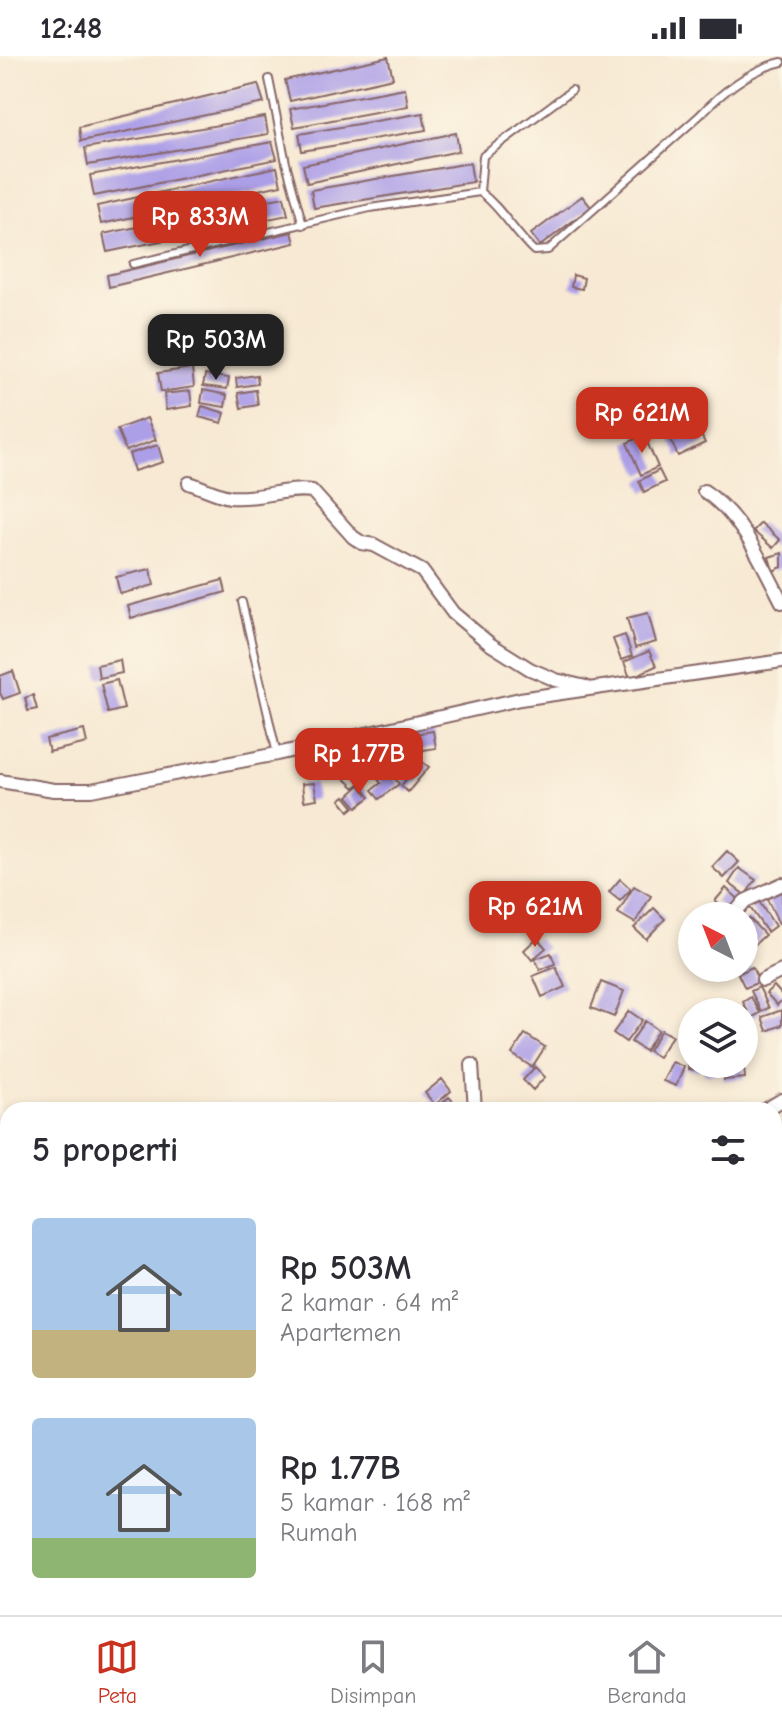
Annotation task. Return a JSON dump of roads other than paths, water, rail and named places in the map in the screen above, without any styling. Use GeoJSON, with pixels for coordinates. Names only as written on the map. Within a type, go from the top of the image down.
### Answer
{"type":"FeatureCollection","features":[{"type":"Feature","properties":{"kind":"street"},"geometry":{"type":"LineString","coordinates":[[189,483],[229,497],[312,491],[353,537],[422,571],[453,613],[490,644],[530,669],[556,680],[594,689]]}},
{"type":"Feature","properties":{"kind":"street"},"geometry":{"type":"LineString","coordinates":[[704,491],[728,509],[748,537],[782,602]]}},
{"type":"Feature","properties":{"kind":"street"},"geometry":{"type":"LineString","coordinates":[[1,778],[54,790],[91,790],[277,754],[520,699],[782,661]]}},
{"type":"Feature","properties":{"kind":"street"},"geometry":{"type":"LineString","coordinates":[[744,902],[782,884]]}},
{"type":"Feature","properties":{"kind":"street"},"geometry":{"type":"LineString","coordinates":[[763,980],[782,971]]}},
{"type":"Feature","properties":{"kind":"street"},"geometry":{"type":"LineString","coordinates":[[472,1065],[474,1102]]}},
{"type":"Feature","properties":{"kind":"lane"},"geometry":{"type":"LineString","coordinates":[[133,264],[370,208],[480,192],[490,199],[534,251],[548,250],[715,99],[749,76],[782,62]]}},
{"type":"Feature","properties":{"kind":"lane"},"geometry":{"type":"LineString","coordinates":[[269,79],[286,163],[303,225]]}},
{"type":"Feature","properties":{"kind":"lane"},"geometry":{"type":"LineString","coordinates":[[480,192],[483,156],[572,90]]}},
{"type":"Feature","properties":{"kind":"lane"},"geometry":{"type":"LineString","coordinates":[[242,602],[277,754]]}}]}
